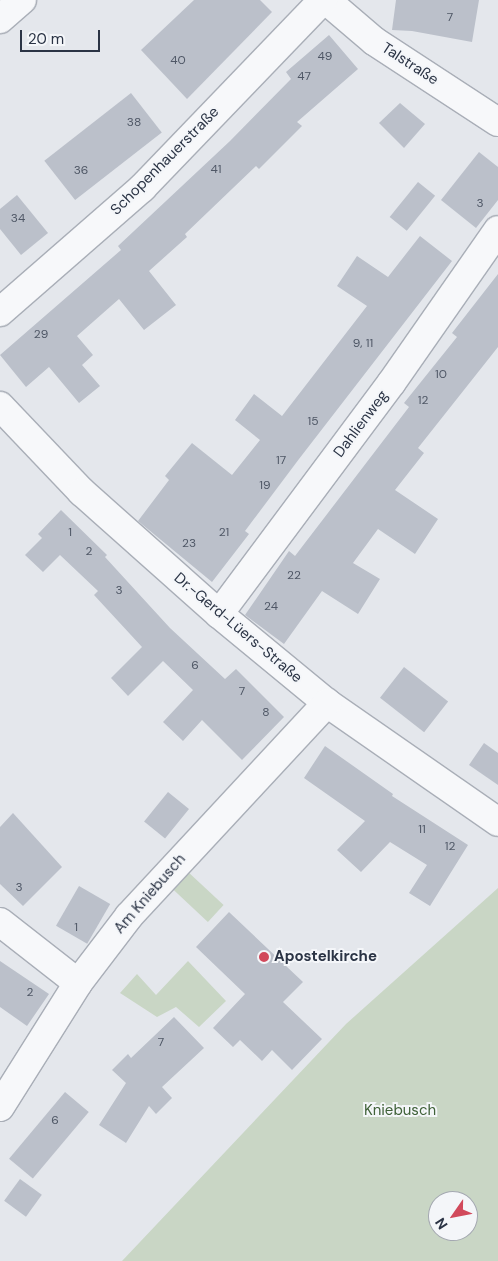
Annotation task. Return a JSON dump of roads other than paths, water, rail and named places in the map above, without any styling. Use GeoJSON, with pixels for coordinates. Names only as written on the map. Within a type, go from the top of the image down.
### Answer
{"type":"FeatureCollection","features":[{"type":"Feature","properties":{"kind":"street"},"geometry":{"type":"LineString","coordinates":[[0,19],[22,0]]}},
{"type":"Feature","properties":{"kind":"street","name":"Talstraße"},"geometry":{"type":"LineString","coordinates":[[325,0],[374,41],[498,122]]}},
{"type":"Feature","properties":{"kind":"street","name":"Schopenhauerstraße"},"geometry":{"type":"LineString","coordinates":[[0,312],[142,188],[325,0]]}},
{"type":"Feature","properties":{"kind":"street","name":"Dahlienweg"},"geometry":{"type":"LineString","coordinates":[[219,614],[392,382],[498,230]]}},
{"type":"Feature","properties":{"kind":"street","name":"Dr.-Gerd-Lüers-Straße"},"geometry":{"type":"LineString","coordinates":[[0,406],[82,492],[219,614],[327,703],[498,822]]}},
{"type":"Feature","properties":{"kind":"street","name":"Am Kniebusch"},"geometry":{"type":"LineString","coordinates":[[0,1107],[78,983],[156,884],[327,703]]}},
{"type":"Feature","properties":{"kind":"street"},"geometry":{"type":"LineString","coordinates":[[0,922],[78,983]]}},
{"type":"Feature","properties":{"kind":"place","name":"Apostelkirche"},"geometry":{"type":"Point","coordinates":[264,957]}},
{"type":"Feature","properties":{"kind":"park label","name":"Kniebusch"},"geometry":{"type":"Point","coordinates":[400,1111]}}]}
